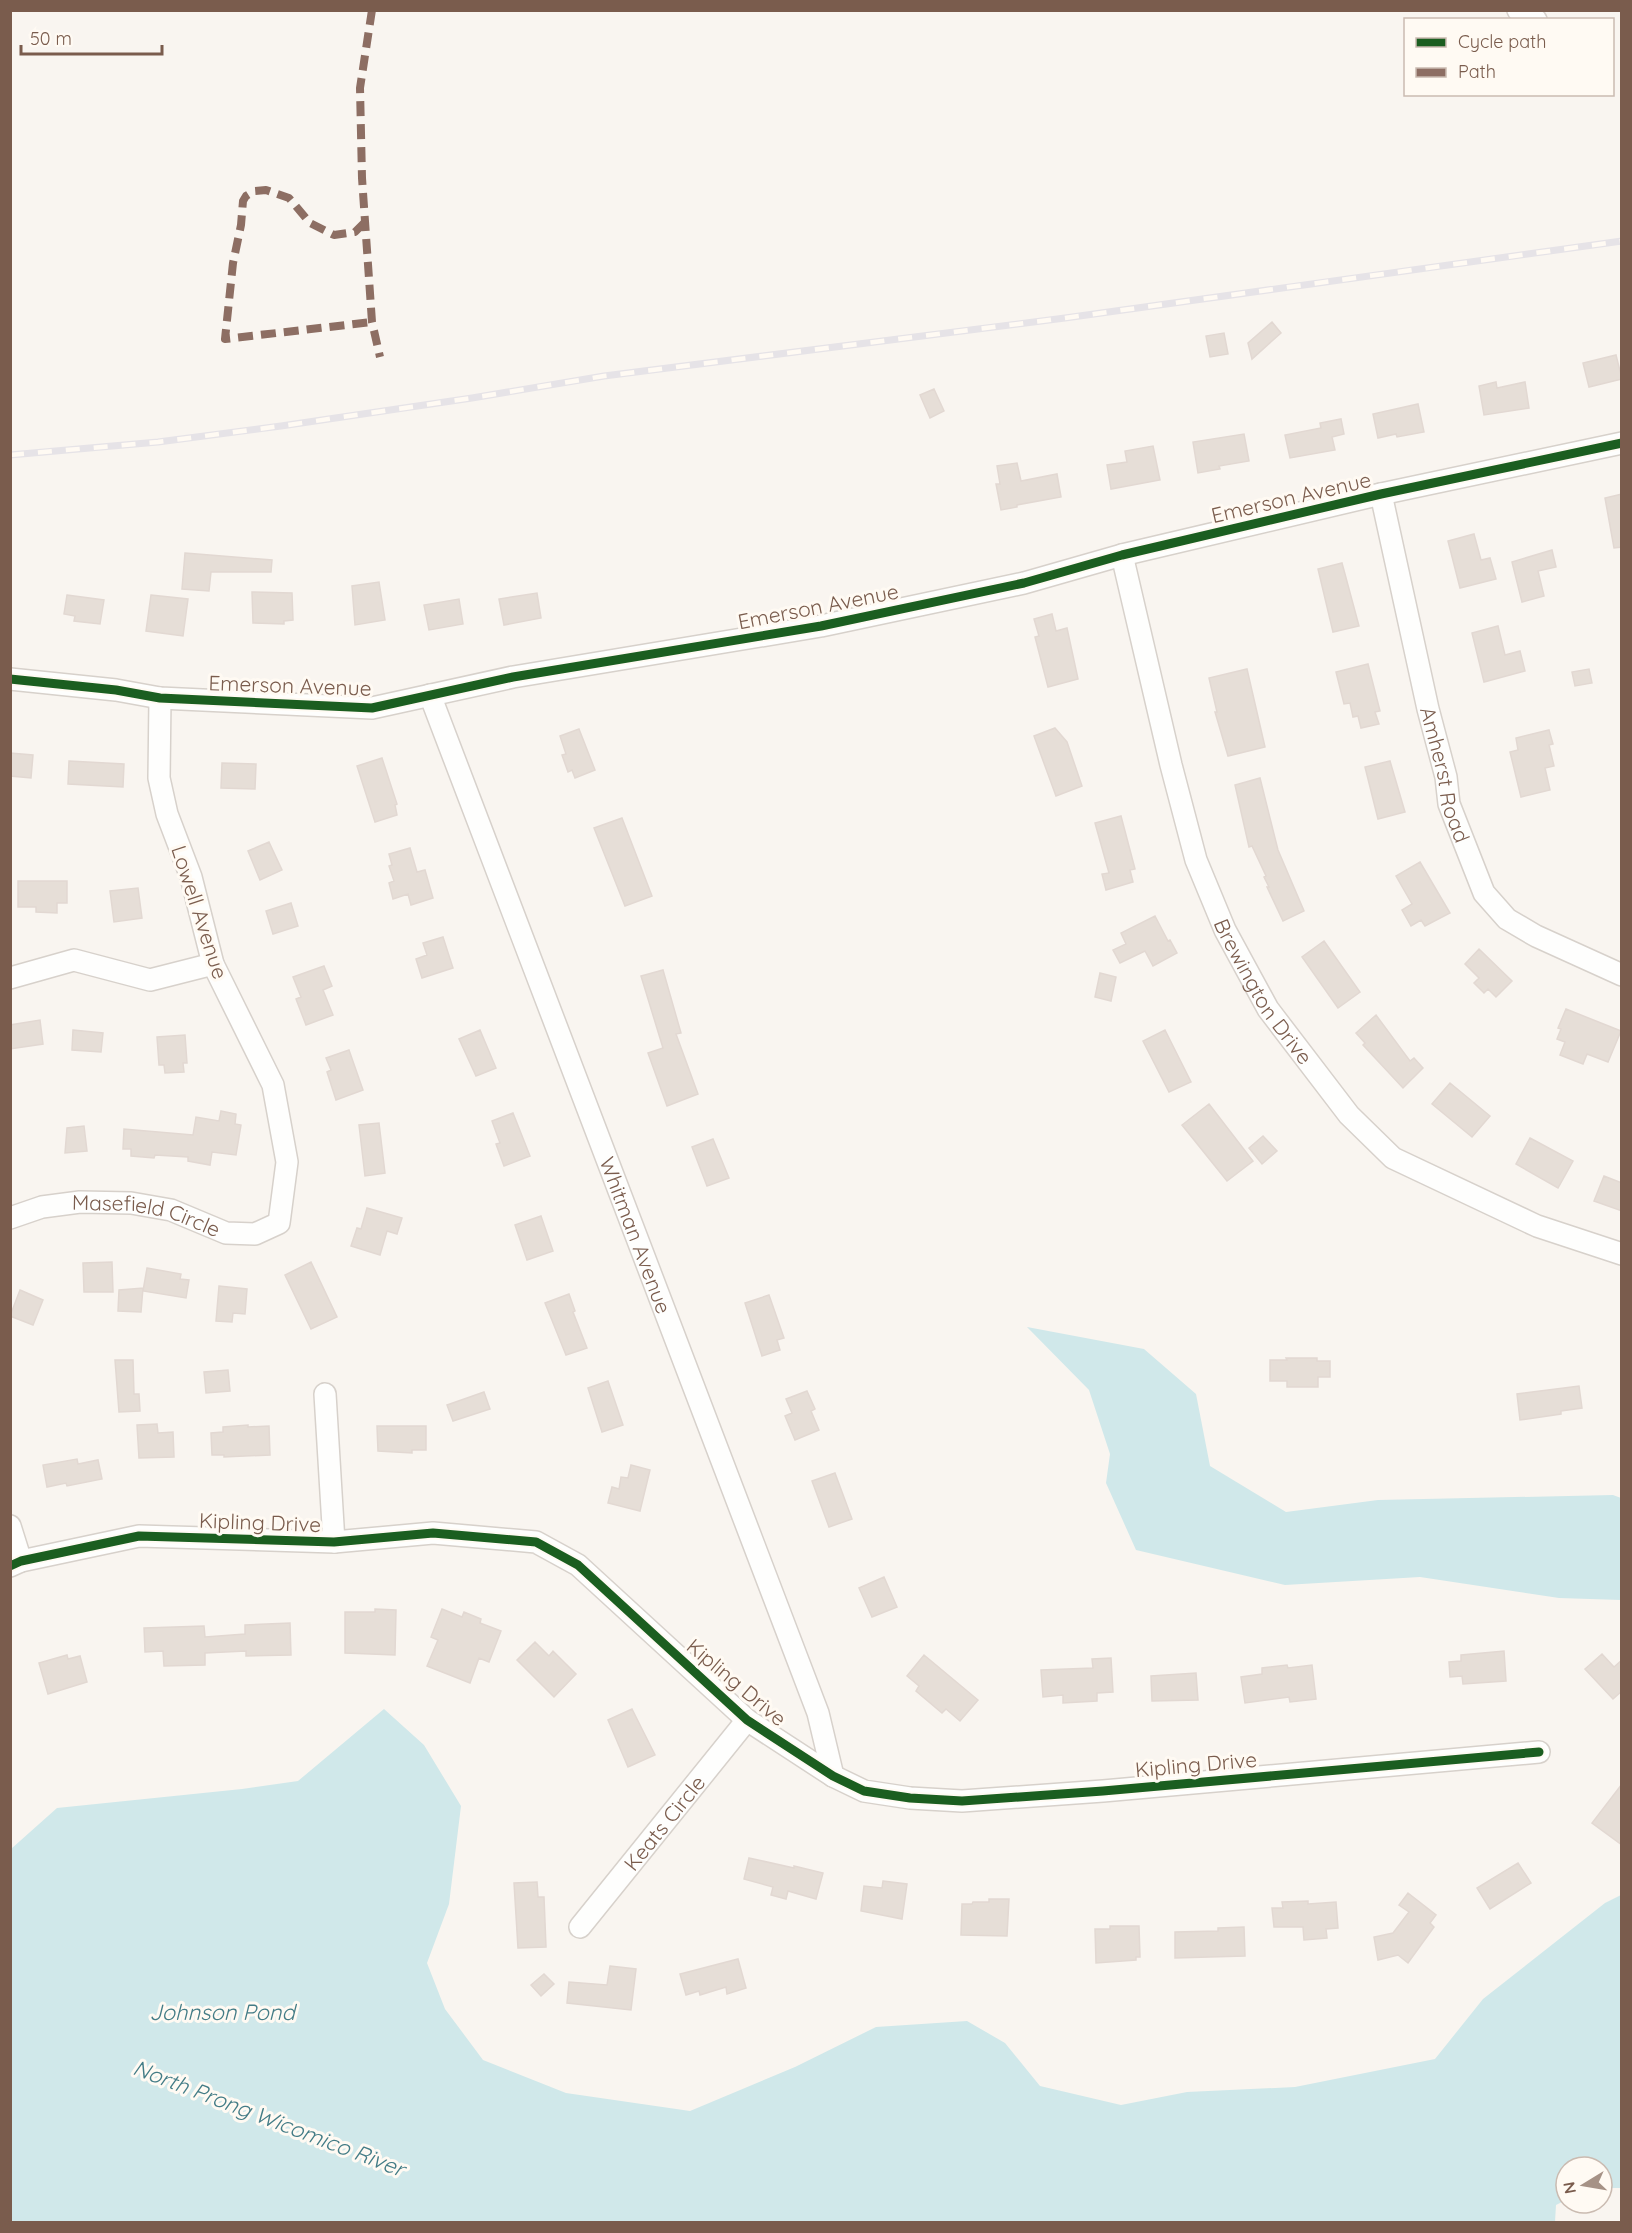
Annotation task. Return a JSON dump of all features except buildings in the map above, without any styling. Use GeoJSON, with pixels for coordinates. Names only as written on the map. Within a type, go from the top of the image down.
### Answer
{"type":"FeatureCollection","features":[{"type":"Feature","properties":{"kind":"street"},"geometry":{"type":"LineString","coordinates":[[1518,10],[1532,18]]}},
{"type":"Feature","properties":{"kind":"street","name":"Emerson Avenue"},"geometry":{"type":"LineString","coordinates":[[10,679],[116,690],[160,698],[372,708],[513,677],[820,626],[1023,583],[1122,555],[1381,494],[1622,443]]}},
{"type":"Feature","properties":{"kind":"street","name":"Amherst Road"},"geometry":{"type":"LineString","coordinates":[[1381,494],[1428,709],[1446,777],[1449,804],[1484,893],[1508,919],[1517,925],[1622,975]]}},
{"type":"Feature","properties":{"kind":"street","name":"Brewington Drive"},"geometry":{"type":"LineString","coordinates":[[1122,555],[1171,765],[1196,860],[1225,930],[1268,1009],[1349,1115],[1394,1158],[1537,1226],[1622,1254]]}},
{"type":"Feature","properties":{"kind":"street","name":"Whitman Avenue"},"geometry":{"type":"LineString","coordinates":[[430,695],[818,1713],[832,1776]]}},
{"type":"Feature","properties":{"kind":"street","name":"Lowell Avenue"},"geometry":{"type":"LineString","coordinates":[[160,698],[159,778],[167,814],[191,877],[213,964],[273,1085],[287,1162],[279,1223]]}},
{"type":"Feature","properties":{"kind":"street"},"geometry":{"type":"LineString","coordinates":[[10,978],[74,960],[150,980],[213,964]]}},
{"type":"Feature","properties":{"kind":"street","name":"Masefield Circle"},"geometry":{"type":"LineString","coordinates":[[10,1218],[42,1207],[80,1202],[131,1203],[171,1210],[226,1233],[255,1234],[279,1223]]}},
{"type":"Feature","properties":{"kind":"street"},"geometry":{"type":"LineString","coordinates":[[324,1394],[334,1542]]}},
{"type":"Feature","properties":{"kind":"street"},"geometry":{"type":"LineString","coordinates":[[10,1526],[16,1563]]}},
{"type":"Feature","properties":{"kind":"street","name":"Kipling Drive"},"geometry":{"type":"LineString","coordinates":[[16,1563],[139,1536],[334,1542],[433,1533],[536,1542],[578,1565],[747,1720],[832,1776],[864,1791],[910,1798],[962,1801],[1103,1791],[1539,1752]]}},
{"type":"Feature","properties":{"kind":"street","name":"Keats Circle"},"geometry":{"type":"LineString","coordinates":[[580,1927],[747,1720]]}},
{"type":"Feature","properties":{"kind":"water"},"geometry":{"type":"Polygon","coordinates":[[[1027,1327],[1144,1349],[1196,1394],[1210,1466],[1286,1512],[1378,1500],[1613,1495],[1621,1498],[1621,1600],[1559,1598],[1420,1577],[1285,1585],[1136,1550],[1106,1483],[1110,1454],[1089,1390],[1027,1327]]]}},
{"type":"Feature","properties":{"kind":"water","name":"Johnson Pond"},"geometry":{"type":"Polygon","coordinates":[[[384,1709],[424,1745],[461,1806],[449,1904],[427,1963],[445,2009],[483,2060],[566,2093],[690,2111],[795,2067],[876,2027],[967,2021],[1005,2043],[1040,2086],[1121,2105],[1187,2092],[1295,2087],[1435,2059],[1483,1999],[1605,1903],[1621,1895],[1621,2188],[1614,2188],[1614,2155],[1554,2155],[1555,2222],[11,2222],[11,1849],[57,1808],[298,1781],[384,1709]]]}},
{"type":"Feature","properties":{"kind":"railway"},"geometry":{"type":"LineString","coordinates":[[10,455],[158,442],[281,426],[604,376],[1065,318],[1622,241]]}},
{"type":"Feature","properties":{"kind":"marked path"},"geometry":{"type":"LineString","coordinates":[[372,10],[360,88],[362,178],[372,322],[380,357]]}},
{"type":"Feature","properties":{"kind":"marked path"},"geometry":{"type":"LineString","coordinates":[[365,222],[355,232],[334,235],[310,223],[289,198],[266,190],[254,191],[246,196],[243,201],[241,225],[233,263],[225,339],[372,322]]}},
{"type":"Feature","properties":{"kind":"cycle path"},"geometry":{"type":"LineString","coordinates":[[10,679],[116,690],[160,698],[372,708],[513,677],[821,626],[1024,583],[1122,555],[1381,494],[1622,443]]}},
{"type":"Feature","properties":{"kind":"cycle path"},"geometry":{"type":"LineString","coordinates":[[10,1566],[21,1561],[139,1536],[334,1542],[433,1533],[536,1542],[578,1565],[747,1720],[833,1776],[864,1791],[910,1798],[962,1801],[1103,1791],[1539,1752]]}},
{"type":"Feature","properties":{"kind":"water label","name":"North Prong Wicomico River"},"geometry":{"type":"Point","coordinates":[269,2118]}}]}
